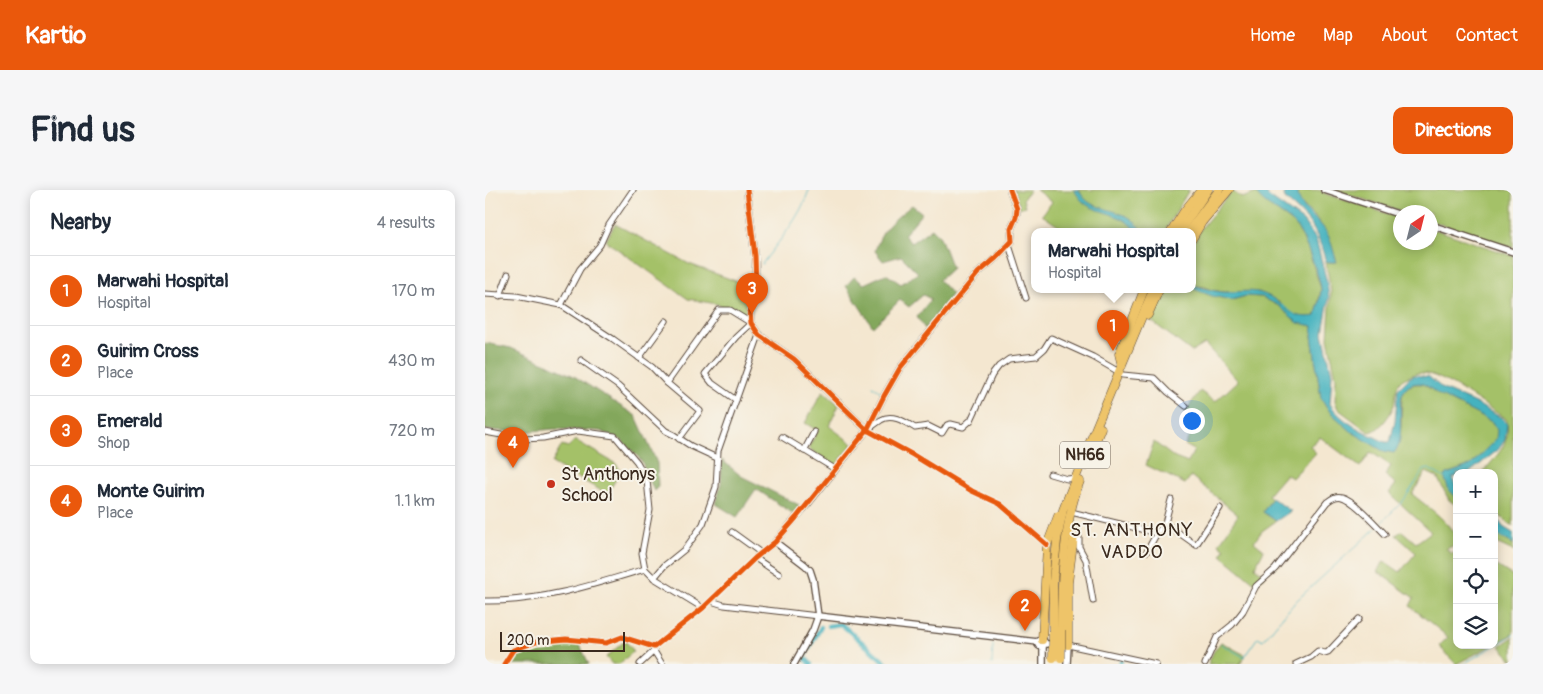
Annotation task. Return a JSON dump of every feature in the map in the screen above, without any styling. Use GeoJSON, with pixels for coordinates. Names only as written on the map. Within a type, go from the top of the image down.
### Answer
{"type":"FeatureCollection","features":[{"type":"Feature","properties":{"kind":"highway"},"geometry":{"type":"LineString","coordinates":[[1174,228],[1201,190]]}},
{"type":"Feature","properties":{"kind":"highway"},"geometry":{"type":"LineString","coordinates":[[1182,228],[1208,190]]}},
{"type":"Feature","properties":{"kind":"highway"},"geometry":{"type":"LineString","coordinates":[[1191,228],[1219,190]]}},
{"type":"Feature","properties":{"kind":"highway"},"geometry":{"type":"LineString","coordinates":[[1196,232],[1202,222],[1229,190]]}},
{"type":"Feature","properties":{"kind":"highway"},"geometry":{"type":"LineString","coordinates":[[1121,371],[1119,354],[1143,293]]}},
{"type":"Feature","properties":{"kind":"highway","name":"NH66"},"geometry":{"type":"LineString","coordinates":[[1053,661],[1069,524],[1067,511],[1078,487],[1152,293]]}},
{"type":"Feature","properties":{"kind":"highway","name":"NH66"},"geometry":{"type":"LineString","coordinates":[[1061,661],[1053,581],[1057,540],[1076,478],[1121,371],[1151,309],[1161,293]]}},
{"type":"Feature","properties":{"kind":"highway"},"geometry":{"type":"LineString","coordinates":[[1042,643],[1047,545],[1059,516],[1067,511]]}},
{"type":"Feature","properties":{"kind":"highway"},"geometry":{"type":"LineString","coordinates":[[1068,644],[1068,582],[1073,533],[1069,524]]}},
{"type":"Feature","properties":{"kind":"street"},"geometry":{"type":"LineString","coordinates":[[561,305],[580,269],[599,246],[609,225],[633,190]]}},
{"type":"Feature","properties":{"kind":"street"},"geometry":{"type":"LineString","coordinates":[[736,400],[712,383],[705,374],[706,370],[751,323],[750,311],[756,285],[755,256],[747,190]]}},
{"type":"Feature","properties":{"kind":"street"},"geometry":{"type":"LineString","coordinates":[[640,664],[654,649],[711,601],[755,558],[775,542],[867,430],[900,368],[978,272],[996,258],[1012,241],[1011,229],[1017,209],[1010,190]]}},
{"type":"Feature","properties":{"kind":"street"},"geometry":{"type":"LineString","coordinates":[[1324,190],[1393,212]]}},
{"type":"Feature","properties":{"kind":"street"},"geometry":{"type":"LineString","coordinates":[[1438,227],[1513,252]]}},
{"type":"Feature","properties":{"kind":"street"},"geometry":{"type":"LineString","coordinates":[[1009,245],[1025,298]]}},
{"type":"Feature","properties":{"kind":"street"},"geometry":{"type":"LineString","coordinates":[[500,296],[508,274]]}},
{"type":"Feature","properties":{"kind":"street"},"geometry":{"type":"LineString","coordinates":[[485,294],[516,296],[561,305],[652,366],[667,383],[700,411],[679,440]]}},
{"type":"Feature","properties":{"kind":"street"},"geometry":{"type":"LineString","coordinates":[[667,383],[719,310],[730,310],[751,323],[759,335],[794,358],[867,430],[972,491],[1000,504],[1047,545]]}},
{"type":"Feature","properties":{"kind":"street"},"geometry":{"type":"LineString","coordinates":[[639,358],[666,321]]}},
{"type":"Feature","properties":{"kind":"street"},"geometry":{"type":"LineString","coordinates":[[654,578],[664,566],[685,549],[703,524],[716,487],[718,451],[759,335]]}},
{"type":"Feature","properties":{"kind":"street"},"geometry":{"type":"LineString","coordinates":[[867,430],[882,419],[892,417],[915,428],[928,426],[942,433],[947,425],[963,428],[971,420],[999,366],[1009,359],[1036,356],[1044,349],[1051,338],[1121,371],[1154,378],[1186,406]]}},
{"type":"Feature","properties":{"kind":"street"},"geometry":{"type":"LineString","coordinates":[[581,360],[617,386],[666,431],[674,434],[679,440],[717,458]]}},
{"type":"Feature","properties":{"kind":"street"},"geometry":{"type":"LineString","coordinates":[[485,432],[523,439],[543,438],[578,431],[615,436],[637,462],[647,480],[650,510],[642,553],[645,569],[654,578],[703,608]]}},
{"type":"Feature","properties":{"kind":"street"},"geometry":{"type":"LineString","coordinates":[[804,451],[814,432]]}},
{"type":"Feature","properties":{"kind":"street"},"geometry":{"type":"LineString","coordinates":[[782,437],[835,469]]}},
{"type":"Feature","properties":{"kind":"street"},"geometry":{"type":"LineString","coordinates":[[1050,474],[1067,479],[1076,478]]}},
{"type":"Feature","properties":{"kind":"street"},"geometry":{"type":"LineString","coordinates":[[1205,664],[1217,637],[1232,625],[1243,611],[1256,586],[1275,569],[1327,502],[1334,497],[1341,497],[1353,504],[1385,534]]}},
{"type":"Feature","properties":{"kind":"street"},"geometry":{"type":"LineString","coordinates":[[1147,551],[1165,522],[1171,500]]}},
{"type":"Feature","properties":{"kind":"street"},"geometry":{"type":"LineString","coordinates":[[1165,522],[1196,545],[1220,508]]}},
{"type":"Feature","properties":{"kind":"street"},"geometry":{"type":"LineString","coordinates":[[1067,511],[1157,533]]}},
{"type":"Feature","properties":{"kind":"street"},"geometry":{"type":"LineString","coordinates":[[732,532],[761,553]]}},
{"type":"Feature","properties":{"kind":"street"},"geometry":{"type":"LineString","coordinates":[[1073,533],[1079,537],[1079,547],[1086,560],[1093,601]]}},
{"type":"Feature","properties":{"kind":"street"},"geometry":{"type":"LineString","coordinates":[[775,542],[810,570],[813,579],[818,616],[813,630],[794,664]]}},
{"type":"Feature","properties":{"kind":"street"},"geometry":{"type":"LineString","coordinates":[[755,558],[779,574]]}},
{"type":"Feature","properties":{"kind":"street"},"geometry":{"type":"LineString","coordinates":[[485,601],[504,602],[547,596],[576,590],[645,569]]}},
{"type":"Feature","properties":{"kind":"street"},"geometry":{"type":"LineString","coordinates":[[711,601],[724,605],[1042,643],[1068,644],[1156,664]]}},
{"type":"Feature","properties":{"kind":"street"},"geometry":{"type":"LineString","coordinates":[[1296,664],[1311,657],[1318,651],[1328,652],[1359,619]]}},
{"type":"Feature","properties":{"kind":"street"},"geometry":{"type":"LineString","coordinates":[[504,664],[513,650],[537,642],[567,639],[606,643],[622,637],[654,649],[662,664]]}},
{"type":"Feature","properties":{"kind":"street"},"geometry":{"type":"LineString","coordinates":[[1042,643],[1043,664]]}},
{"type":"Feature","properties":{"kind":"street"},"geometry":{"type":"LineString","coordinates":[[1067,664],[1068,644]]}},
{"type":"Feature","properties":{"kind":"green space"},"geometry":{"type":"Polygon","coordinates":[[[1013,190],[1030,190],[1023,199],[1025,206],[1019,208],[1013,190]]]}},
{"type":"Feature","properties":{"kind":"green space"},"geometry":{"type":"Polygon","coordinates":[[[1036,190],[1189,190],[1166,228],[1061,228],[1042,215],[1052,202],[1036,190]]]}},
{"type":"Feature","properties":{"kind":"green space"},"geometry":{"type":"Polygon","coordinates":[[[1298,190],[1319,190],[1393,216],[1393,250],[1438,250],[1438,230],[1513,256],[1513,526],[1498,514],[1498,469],[1486,469],[1498,455],[1505,442],[1508,427],[1506,419],[1477,399],[1441,379],[1420,373],[1400,382],[1390,413],[1381,426],[1373,431],[1369,432],[1338,409],[1335,401],[1336,378],[1328,338],[1331,292],[1326,262],[1336,262],[1322,227],[1301,203],[1298,190]]]}},
{"type":"Feature","properties":{"kind":"green space"},"geometry":{"type":"Polygon","coordinates":[[[1334,190],[1513,190],[1513,248],[1438,223],[1438,205],[1393,205],[1393,209],[1334,190]]]}},
{"type":"Feature","properties":{"kind":"green space"},"geometry":{"type":"Polygon","coordinates":[[[1232,191],[1242,198],[1256,193],[1271,207],[1296,225],[1308,249],[1321,289],[1316,316],[1303,318],[1295,315],[1279,302],[1259,292],[1224,292],[1196,286],[1196,238],[1202,227],[1232,191]]]}},
{"type":"Feature","properties":{"kind":"green space"},"geometry":{"type":"Polygon","coordinates":[[[912,205],[922,213],[904,235],[911,243],[932,228],[940,237],[952,268],[939,280],[952,294],[925,329],[917,317],[931,299],[923,295],[909,307],[900,300],[873,327],[846,286],[854,277],[864,284],[886,274],[901,284],[918,273],[901,256],[883,261],[875,251],[885,230],[912,205]]]}},
{"type":"Feature","properties":{"kind":"green space"},"geometry":{"type":"Polygon","coordinates":[[[615,224],[689,264],[752,287],[746,316],[731,307],[722,307],[717,304],[688,299],[606,241],[615,224]]]}},
{"type":"Feature","properties":{"kind":"green space"},"geometry":{"type":"Polygon","coordinates":[[[1196,290],[1232,300],[1246,296],[1262,297],[1279,306],[1298,322],[1313,326],[1312,336],[1321,398],[1330,412],[1383,451],[1401,428],[1402,396],[1406,387],[1415,384],[1423,384],[1438,394],[1492,422],[1498,430],[1496,439],[1471,465],[1460,469],[1453,469],[1453,472],[1447,474],[1449,490],[1453,494],[1453,503],[1449,500],[1437,477],[1426,472],[1412,494],[1439,516],[1453,532],[1453,546],[1446,549],[1453,554],[1453,649],[1485,649],[1456,664],[1439,646],[1448,637],[1410,606],[1414,598],[1378,572],[1384,561],[1400,572],[1416,553],[1396,535],[1402,531],[1416,543],[1431,532],[1389,493],[1396,484],[1385,475],[1391,466],[1371,452],[1360,467],[1320,437],[1310,446],[1316,453],[1292,478],[1286,474],[1268,495],[1272,498],[1263,512],[1276,521],[1262,531],[1254,542],[1264,550],[1255,567],[1265,576],[1256,584],[1221,555],[1225,549],[1219,544],[1238,515],[1191,476],[1185,484],[1146,465],[1154,442],[1175,458],[1188,463],[1194,450],[1185,445],[1197,422],[1185,412],[1200,391],[1215,402],[1238,381],[1205,344],[1192,352],[1150,320],[1167,293],[1196,293],[1196,290]]]}},
{"type":"Feature","properties":{"kind":"green space"},"geometry":{"type":"Polygon","coordinates":[[[485,343],[511,348],[574,376],[636,416],[657,463],[658,487],[654,491],[641,460],[620,439],[600,431],[554,429],[522,432],[485,430],[485,343]]]}},
{"type":"Feature","properties":{"kind":"green space"},"geometry":{"type":"Polygon","coordinates":[[[823,391],[839,405],[829,426],[853,444],[835,466],[808,448],[818,431],[805,423],[823,391]]]}},
{"type":"Feature","properties":{"kind":"green space"},"geometry":{"type":"Polygon","coordinates":[[[575,440],[616,464],[621,471],[607,494],[552,463],[562,445],[568,447],[575,440]]]}},
{"type":"Feature","properties":{"kind":"green space"},"geometry":{"type":"Polygon","coordinates":[[[722,460],[741,476],[799,505],[795,515],[756,489],[737,517],[716,504],[721,484],[722,460]]]}},
{"type":"Feature","properties":{"kind":"green space"},"geometry":{"type":"Polygon","coordinates":[[[1498,535],[1513,544],[1513,551],[1498,544],[1498,535]]]}},
{"type":"Feature","properties":{"kind":"green space"},"geometry":{"type":"Polygon","coordinates":[[[1498,567],[1513,576],[1513,634],[1498,643],[1498,567]]]}},
{"type":"Feature","properties":{"kind":"green space"},"geometry":{"type":"Polygon","coordinates":[[[1513,637],[1513,661],[1500,646],[1513,637]]]}},
{"type":"Feature","properties":{"kind":"green space"},"geometry":{"type":"Polygon","coordinates":[[[625,641],[634,651],[619,664],[612,664],[606,657],[625,641]]]}},
{"type":"Feature","properties":{"kind":"green space"},"geometry":{"type":"Polygon","coordinates":[[[1221,642],[1245,655],[1240,664],[1208,664],[1221,642]]]}},
{"type":"Feature","properties":{"kind":"green space"},"geometry":{"type":"Polygon","coordinates":[[[563,643],[580,645],[589,664],[511,664],[517,656],[563,643]]]}},
{"type":"Feature","properties":{"kind":"water"},"geometry":{"type":"Polygon","coordinates":[[[1074,190],[1079,190],[1084,198],[1092,204],[1127,216],[1139,228],[1132,228],[1126,221],[1093,208],[1081,200],[1074,190]]]}},
{"type":"Feature","properties":{"kind":"water"},"geometry":{"type":"Polygon","coordinates":[[[1255,190],[1265,190],[1268,196],[1303,221],[1316,239],[1329,298],[1323,333],[1332,374],[1330,404],[1335,411],[1347,422],[1362,431],[1385,442],[1390,442],[1395,421],[1398,389],[1415,375],[1429,377],[1443,389],[1475,403],[1502,418],[1507,424],[1505,440],[1498,450],[1474,469],[1460,469],[1471,465],[1496,439],[1497,430],[1492,422],[1439,395],[1420,383],[1407,387],[1402,396],[1400,441],[1398,447],[1394,453],[1383,451],[1352,432],[1330,412],[1321,398],[1312,336],[1313,326],[1298,323],[1279,306],[1262,297],[1246,296],[1232,300],[1212,296],[1196,290],[1196,286],[1222,292],[1257,292],[1270,296],[1298,316],[1316,316],[1321,289],[1320,283],[1302,237],[1291,221],[1261,200],[1255,190]]]}},
{"type":"Feature","properties":{"kind":"water"},"geometry":{"type":"Polygon","coordinates":[[[1286,190],[1298,190],[1298,196],[1305,208],[1320,223],[1328,235],[1337,262],[1326,262],[1316,233],[1307,220],[1285,199],[1286,190]]]}},
{"type":"Feature","properties":{"kind":"water"},"geometry":{"type":"Polygon","coordinates":[[[1453,472],[1453,494],[1449,490],[1444,477],[1453,472]]]}},
{"type":"Feature","properties":{"kind":"water"},"geometry":{"type":"Polygon","coordinates":[[[1272,498],[1291,511],[1276,521],[1263,512],[1272,498]]]}},
{"type":"Feature","properties":{"kind":"water"},"geometry":{"type":"Polygon","coordinates":[[[1498,520],[1503,527],[1513,533],[1513,544],[1498,535],[1498,520]]]}},
{"type":"Feature","properties":{"kind":"waterway"},"geometry":{"type":"LineString","coordinates":[[762,264],[795,220],[809,190]]}},
{"type":"Feature","properties":{"kind":"waterway"},"geometry":{"type":"LineString","coordinates":[[1282,305],[1297,316]]}},
{"type":"Feature","properties":{"kind":"waterway"},"geometry":{"type":"LineString","coordinates":[[873,386],[882,393]]}},
{"type":"Feature","properties":{"kind":"waterway"},"geometry":{"type":"LineString","coordinates":[[1379,525],[1403,501],[1424,470],[1429,469],[1446,479]]}},
{"type":"Feature","properties":{"kind":"waterway"},"geometry":{"type":"LineString","coordinates":[[1221,644],[1244,657],[1258,637],[1263,640],[1297,600],[1376,528]]}},
{"type":"Feature","properties":{"kind":"waterway"},"geometry":{"type":"LineString","coordinates":[[828,626],[841,624],[887,664]]}},
{"type":"Feature","properties":{"kind":"waterway"},"geometry":{"type":"LineString","coordinates":[[811,664],[804,657],[821,627]]}},
{"type":"Feature","properties":{"kind":"waterway"},"geometry":{"type":"LineString","coordinates":[[1463,664],[1513,635]]}},
{"type":"Feature","properties":{"kind":"waterway"},"geometry":{"type":"LineString","coordinates":[[992,664],[993,645]]}},
{"type":"Feature","properties":{"kind":"cycle path"},"geometry":{"type":"LineString","coordinates":[[747,190],[755,256],[756,285],[750,311],[751,323],[759,335],[794,359],[867,430],[972,491],[1000,504],[1047,545]]}},
{"type":"Feature","properties":{"kind":"cycle path"},"geometry":{"type":"LineString","coordinates":[[504,664],[513,650],[536,642],[566,639],[606,643],[622,637],[654,647],[703,608],[755,558],[775,542],[867,430],[900,368],[978,273],[1012,241],[1011,229],[1017,209],[1010,190]]}},
{"type":"Feature","properties":{"kind":"place","name":"Emerald"},"geometry":{"type":"Point","coordinates":[752,314]}},
{"type":"Feature","properties":{"kind":"place","name":"Marwahi Hospital"},"geometry":{"type":"Point","coordinates":[1113,351]}},
{"type":"Feature","properties":{"kind":"place","name":"Monte Guirim"},"geometry":{"type":"Point","coordinates":[513,468]}},
{"type":"Feature","properties":{"kind":"place","name":"St Anthonys School"},"geometry":{"type":"Point","coordinates":[551,484]}},
{"type":"Feature","properties":{"kind":"place","name":"Guirim Cross"},"geometry":{"type":"Point","coordinates":[1025,631]}},
{"type":"Feature","properties":{"kind":"district","name":"ST. ANTHONY VADDO"},"geometry":{"type":"Point","coordinates":[1132,541]}}]}
